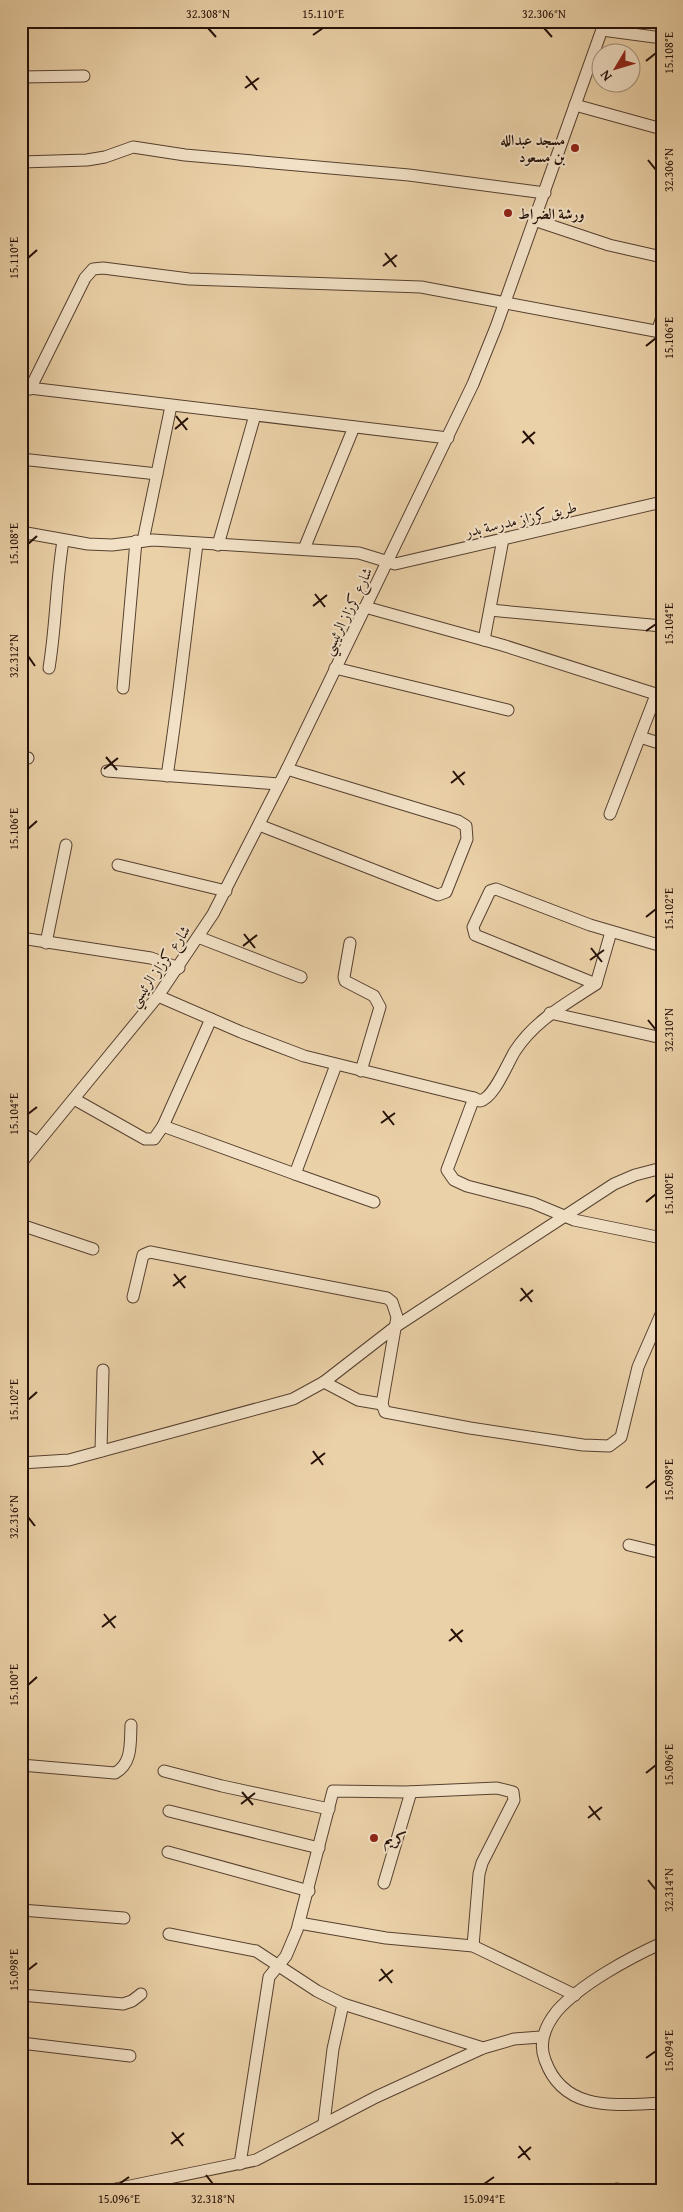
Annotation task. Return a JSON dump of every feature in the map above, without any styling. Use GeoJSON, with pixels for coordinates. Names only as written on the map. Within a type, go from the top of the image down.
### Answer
{"type":"FeatureCollection","features":[{"type":"Feature","properties":{"kind":"street"},"geometry":{"type":"LineString","coordinates":[[604,25],[662,38]]}},
{"type":"Feature","properties":{"kind":"street","name":"شارع كرزاز الرئيسي"},"geometry":{"type":"LineString","coordinates":[[21,1163],[158,996],[179,968],[226,891],[388,562],[473,384],[506,301],[604,25]]}},
{"type":"Feature","properties":{"kind":"street"},"geometry":{"type":"LineString","coordinates":[[21,77],[84,76]]}},
{"type":"Feature","properties":{"kind":"street"},"geometry":{"type":"LineString","coordinates":[[576,105],[662,129]]}},
{"type":"Feature","properties":{"kind":"street"},"geometry":{"type":"LineString","coordinates":[[21,162],[86,160],[106,157],[132,147],[185,155],[409,175],[545,193]]}},
{"type":"Feature","properties":{"kind":"street"},"geometry":{"type":"LineString","coordinates":[[534,220],[609,244],[662,258]]}},
{"type":"Feature","properties":{"kind":"street"},"geometry":{"type":"LineString","coordinates":[[448,438],[26,388],[85,278],[93,269],[103,268],[199,280],[421,287],[506,301],[655,331],[658,329],[662,317]]}},
{"type":"Feature","properties":{"kind":"street"},"geometry":{"type":"LineString","coordinates":[[123,688],[139,541],[157,474],[172,406]]}},
{"type":"Feature","properties":{"kind":"street"},"geometry":{"type":"LineString","coordinates":[[218,545],[255,415]]}},
{"type":"Feature","properties":{"kind":"street"},"geometry":{"type":"LineString","coordinates":[[304,549],[354,427]]}},
{"type":"Feature","properties":{"kind":"street"},"geometry":{"type":"LineString","coordinates":[[21,458],[157,474]]}},
{"type":"Feature","properties":{"kind":"street","name":"طريق كرزاز مدرسة بدر"},"geometry":{"type":"LineString","coordinates":[[388,562],[405,562],[662,502]]}},
{"type":"Feature","properties":{"kind":"street"},"geometry":{"type":"LineString","coordinates":[[21,532],[63,541],[112,545],[139,541],[359,553],[388,562]]}},
{"type":"Feature","properties":{"kind":"street"},"geometry":{"type":"LineString","coordinates":[[484,640],[503,539]]}},
{"type":"Feature","properties":{"kind":"street"},"geometry":{"type":"LineString","coordinates":[[49,668],[55,634],[58,576],[63,541]]}},
{"type":"Feature","properties":{"kind":"street"},"geometry":{"type":"LineString","coordinates":[[167,776],[180,695],[181,664],[197,544]]}},
{"type":"Feature","properties":{"kind":"street"},"geometry":{"type":"LineString","coordinates":[[365,607],[484,640],[659,695],[640,737],[610,814]]}},
{"type":"Feature","properties":{"kind":"street"},"geometry":{"type":"LineString","coordinates":[[490,610],[662,626]]}},
{"type":"Feature","properties":{"kind":"street"},"geometry":{"type":"LineString","coordinates":[[335,668],[508,710]]}},
{"type":"Feature","properties":{"kind":"street"},"geometry":{"type":"LineString","coordinates":[[640,737],[662,744]]}},
{"type":"Feature","properties":{"kind":"street"},"geometry":{"type":"LineString","coordinates":[[258,825],[438,895],[446,892],[467,838],[466,826],[458,821],[286,769]]}},
{"type":"Feature","properties":{"kind":"street"},"geometry":{"type":"LineString","coordinates":[[107,771],[279,784]]}},
{"type":"Feature","properties":{"kind":"street"},"geometry":{"type":"LineString","coordinates":[[46,943],[66,845]]}},
{"type":"Feature","properties":{"kind":"street"},"geometry":{"type":"LineString","coordinates":[[118,865],[226,891]]}},
{"type":"Feature","properties":{"kind":"street"},"geometry":{"type":"LineString","coordinates":[[596,984],[475,935],[473,927],[490,891],[493,889],[611,932],[662,946]]}},
{"type":"Feature","properties":{"kind":"street"},"geometry":{"type":"LineString","coordinates":[[158,996],[304,1056],[480,1100],[490,1096],[516,1048],[550,1013],[596,984],[611,932]]}},
{"type":"Feature","properties":{"kind":"street"},"geometry":{"type":"LineString","coordinates":[[198,937],[301,977]]}},
{"type":"Feature","properties":{"kind":"street"},"geometry":{"type":"LineString","coordinates":[[21,938],[151,958],[179,968]]}},
{"type":"Feature","properties":{"kind":"street"},"geometry":{"type":"LineString","coordinates":[[350,943],[344,977],[345,981],[374,996],[380,1007],[361,1071]]}},
{"type":"Feature","properties":{"kind":"street"},"geometry":{"type":"LineString","coordinates":[[550,1013],[662,1038]]}},
{"type":"Feature","properties":{"kind":"street"},"geometry":{"type":"LineString","coordinates":[[74,1099],[145,1139],[154,1139],[163,1126],[211,1019]]}},
{"type":"Feature","properties":{"kind":"street"},"geometry":{"type":"LineString","coordinates":[[295,1174],[336,1065]]}},
{"type":"Feature","properties":{"kind":"street"},"geometry":{"type":"LineString","coordinates":[[474,1098],[447,1170],[450,1177],[459,1184],[533,1203],[564,1217],[662,1238]]}},
{"type":"Feature","properties":{"kind":"street"},"geometry":{"type":"LineString","coordinates":[[163,1126],[374,1202]]}},
{"type":"Feature","properties":{"kind":"street"},"geometry":{"type":"LineString","coordinates":[[21,1133],[37,1142]]}},
{"type":"Feature","properties":{"kind":"street"},"geometry":{"type":"LineString","coordinates":[[21,1463],[57,1462],[156,1438],[293,1399],[324,1382],[396,1327],[620,1181],[662,1168]]}},
{"type":"Feature","properties":{"kind":"street"},"geometry":{"type":"LineString","coordinates":[[21,1225],[92,1249]]}},
{"type":"Feature","properties":{"kind":"street"},"geometry":{"type":"LineString","coordinates":[[133,1297],[143,1255],[156,1253],[387,1298],[392,1302],[396,1310],[396,1327],[382,1404],[385,1412],[573,1444],[609,1446],[621,1438],[638,1367],[662,1312]]}},
{"type":"Feature","properties":{"kind":"street"},"geometry":{"type":"LineString","coordinates":[[101,1451],[103,1370]]}},
{"type":"Feature","properties":{"kind":"street"},"geometry":{"type":"LineString","coordinates":[[324,1382],[358,1400],[382,1404]]}},
{"type":"Feature","properties":{"kind":"street"},"geometry":{"type":"LineString","coordinates":[[629,1545],[662,1553]]}},
{"type":"Feature","properties":{"kind":"street"},"geometry":{"type":"LineString","coordinates":[[21,1765],[115,1772],[125,1765],[129,1757],[131,1725]]}},
{"type":"Feature","properties":{"kind":"street"},"geometry":{"type":"LineString","coordinates":[[164,1771],[222,1786],[328,1809]]}},
{"type":"Feature","properties":{"kind":"street"},"geometry":{"type":"LineString","coordinates":[[240,2164],[269,1977],[286,1956],[299,1922],[309,1891],[333,1791],[411,1792],[497,1788],[513,1792],[514,1800],[482,1863],[479,1874],[473,1946]]}},
{"type":"Feature","properties":{"kind":"street"},"geometry":{"type":"LineString","coordinates":[[384,1883],[411,1792]]}},
{"type":"Feature","properties":{"kind":"street"},"geometry":{"type":"LineString","coordinates":[[169,1811],[319,1848]]}},
{"type":"Feature","properties":{"kind":"street"},"geometry":{"type":"LineString","coordinates":[[168,1852],[309,1891]]}},
{"type":"Feature","properties":{"kind":"street"},"geometry":{"type":"LineString","coordinates":[[21,1910],[124,1918]]}},
{"type":"Feature","properties":{"kind":"street"},"geometry":{"type":"LineString","coordinates":[[299,1922],[361,1934],[473,1946],[575,1994]]}},
{"type":"Feature","properties":{"kind":"street"},"geometry":{"type":"LineString","coordinates":[[169,1934],[256,1951],[318,1991],[343,2004],[482,2048]]}},
{"type":"Feature","properties":{"kind":"street"},"geometry":{"type":"LineString","coordinates":[[662,1943],[607,1973],[575,1994],[557,2012],[541,2037],[543,2056],[548,2069],[556,2082],[567,2092],[582,2099],[611,2105],[662,2104]]}},
{"type":"Feature","properties":{"kind":"street"},"geometry":{"type":"LineString","coordinates":[[21,1995],[123,2004],[132,2001],[140,1994]]}},
{"type":"Feature","properties":{"kind":"street"},"geometry":{"type":"LineString","coordinates":[[324,2123],[333,2049],[343,2004]]}},
{"type":"Feature","properties":{"kind":"street"},"geometry":{"type":"LineString","coordinates":[[106,2191],[240,2164],[272,2153],[324,2123],[482,2048],[514,2039],[541,2037]]}},
{"type":"Feature","properties":{"kind":"street"},"geometry":{"type":"LineString","coordinates":[[21,2042],[130,2056]]}},
{"type":"Feature","properties":{"kind":"place","name":"مسجد عبدالله بن مسعود"},"geometry":{"type":"Point","coordinates":[575,148]}},
{"type":"Feature","properties":{"kind":"place","name":"ورشة الضراط"},"geometry":{"type":"Point","coordinates":[508,213]}},
{"type":"Feature","properties":{"kind":"place","name":"كريم"},"geometry":{"type":"Point","coordinates":[374,1838]}}]}
